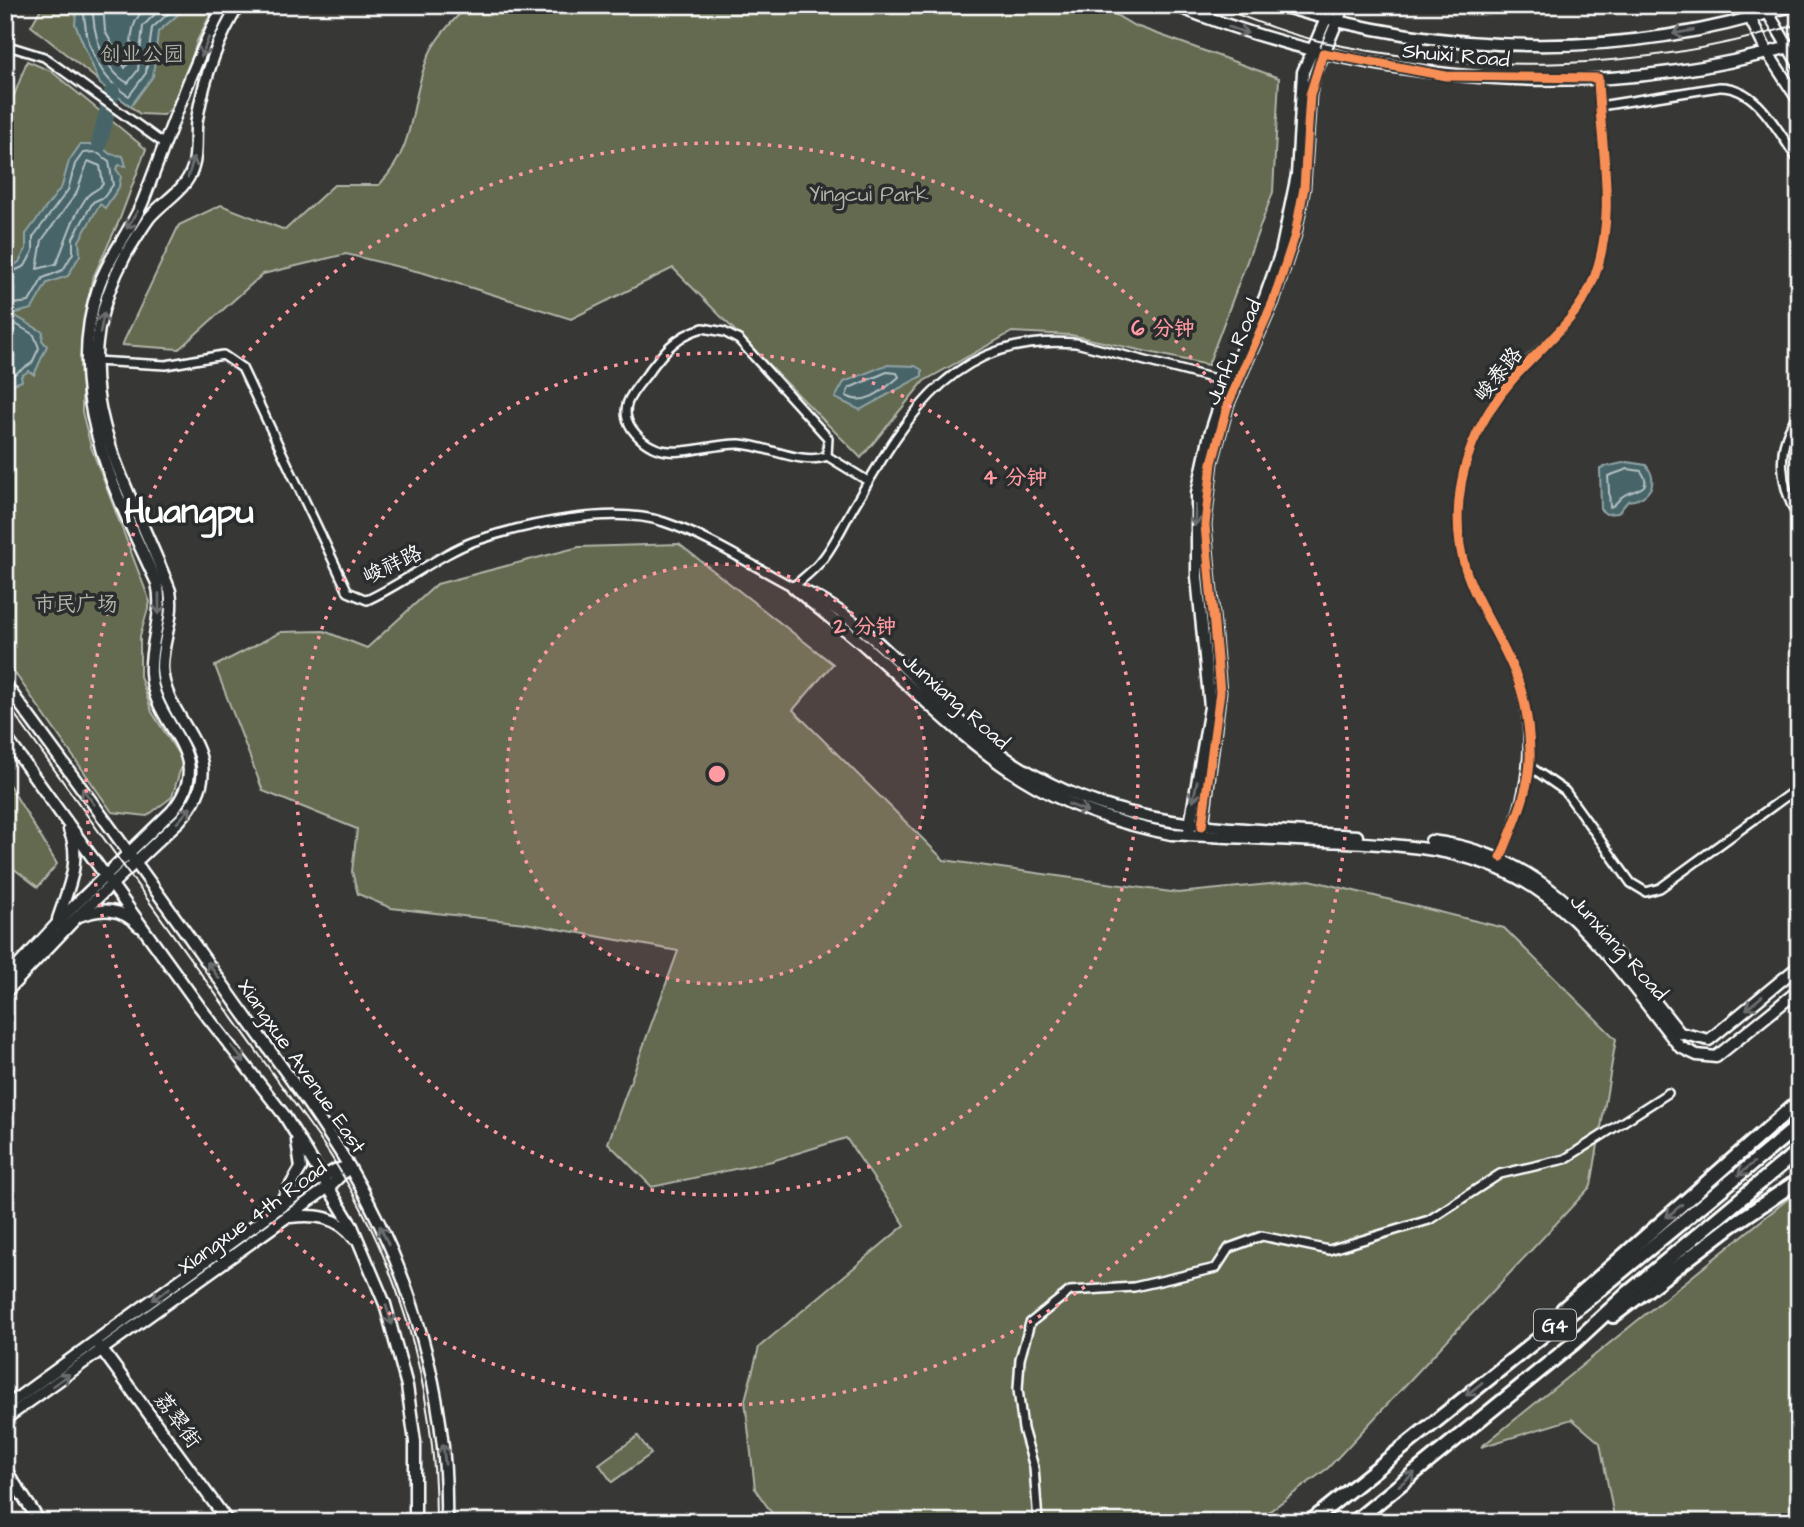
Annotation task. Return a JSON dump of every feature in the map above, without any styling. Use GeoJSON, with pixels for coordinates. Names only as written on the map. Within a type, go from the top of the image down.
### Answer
{"type":"FeatureCollection","features":[{"type":"Feature","properties":{"kind":"highway"},"geometry":{"type":"LineString","coordinates":[[1506,1363],[1614,1261],[1799,1101]]}},
{"type":"Feature","properties":{"kind":"highway","name":"G4"},"geometry":{"type":"LineString","coordinates":[[1310,1522],[1603,1287],[1799,1125]]}},
{"type":"Feature","properties":{"kind":"highway","name":"G4"},"geometry":{"type":"LineString","coordinates":[[1354,1522],[1575,1342],[1629,1292],[1799,1150]]}},
{"type":"Feature","properties":{"kind":"highway"},"geometry":{"type":"LineString","coordinates":[[1575,1342],[1731,1226],[1799,1181]]}},
{"type":"Feature","properties":{"kind":"street"},"geometry":{"type":"LineString","coordinates":[[5,980],[57,923],[182,799],[189,779],[189,766],[182,743],[153,691],[151,659],[161,599],[157,583],[101,456],[89,402],[93,304],[100,282],[142,204],[163,143],[224,5]]}},
{"type":"Feature","properties":{"kind":"street"},"geometry":{"type":"LineString","coordinates":[[5,993],[76,918],[136,863],[194,804],[202,772],[194,739],[164,681],[162,666],[171,611],[170,591],[106,438],[92,361],[106,305],[126,255],[149,218],[183,187],[193,167],[196,122],[207,74],[239,5]]}},
{"type":"Feature","properties":{"kind":"street","name":"Shuixi Road"},"geometry":{"type":"LineString","coordinates":[[1174,5],[1238,31],[1318,52],[1446,76],[1598,78],[1677,70],[1799,44]]}},
{"type":"Feature","properties":{"kind":"street","name":"Shuixi Road"},"geometry":{"type":"LineString","coordinates":[[1278,5],[1332,22],[1444,42],[1553,45],[1676,33],[1750,18],[1793,5]]}},
{"type":"Feature","properties":{"kind":"street"},"geometry":{"type":"LineString","coordinates":[[1332,5],[1332,22]]}},
{"type":"Feature","properties":{"kind":"street"},"geometry":{"type":"LineString","coordinates":[[1332,22],[1343,5]]}},
{"type":"Feature","properties":{"kind":"street"},"geometry":{"type":"LineString","coordinates":[[1768,13],[1799,65]]}},
{"type":"Feature","properties":{"kind":"street"},"geometry":{"type":"LineString","coordinates":[[1750,18],[1767,52],[1799,101]]}},
{"type":"Feature","properties":{"kind":"street","name":"Junfu Road"},"geometry":{"type":"LineString","coordinates":[[1189,830],[1210,707],[1197,577],[1196,503],[1210,434],[1227,382],[1258,314],[1280,252],[1297,174],[1301,86],[1332,22]]}},
{"type":"Feature","properties":{"kind":"street"},"geometry":{"type":"LineString","coordinates":[[5,45],[44,57],[163,143]]}},
{"type":"Feature","properties":{"kind":"street","name":"Junfu Road"},"geometry":{"type":"LineString","coordinates":[[1202,830],[1220,692],[1206,556],[1207,496],[1228,404],[1273,302],[1295,236],[1304,188],[1310,95],[1318,52]]}},
{"type":"Feature","properties":{"kind":"street","name":"峻泰路"},"geometry":{"type":"LineString","coordinates":[[1499,862],[1521,803],[1529,766],[1527,723],[1516,674],[1464,572],[1457,536],[1459,498],[1464,464],[1480,425],[1493,403],[1575,313],[1591,284],[1601,256],[1606,223],[1598,78]]}},
{"type":"Feature","properties":{"kind":"street"},"geometry":{"type":"LineString","coordinates":[[1600,106],[1719,87],[1739,89],[1754,100],[1799,161]]}},
{"type":"Feature","properties":{"kind":"street"},"geometry":{"type":"LineString","coordinates":[[703,328],[724,332],[739,340],[828,438],[827,456],[815,461],[781,451],[740,444],[720,445],[683,453],[663,452],[638,436],[628,423],[625,410],[629,397],[672,342],[685,333],[703,328]]}},
{"type":"Feature","properties":{"kind":"street"},"geometry":{"type":"LineString","coordinates":[[793,587],[822,560],[897,432],[932,392],[953,374],[990,353],[1053,341],[1076,343],[1227,382]]}},
{"type":"Feature","properties":{"kind":"street","name":"峻祥路"},"geometry":{"type":"LineString","coordinates":[[92,361],[166,365],[223,355],[242,368],[348,592],[367,600],[474,542],[576,518],[607,515],[663,521],[695,534],[793,587]]}},
{"type":"Feature","properties":{"kind":"street"},"geometry":{"type":"LineString","coordinates":[[1799,412],[1784,446],[1782,476],[1799,520]]}},
{"type":"Feature","properties":{"kind":"street"},"geometry":{"type":"LineString","coordinates":[[827,456],[868,481]]}},
{"type":"Feature","properties":{"kind":"street","name":"Junxiang Road"},"geometry":{"type":"LineString","coordinates":[[793,587],[868,649],[952,728],[1010,772],[1058,799],[1100,817],[1136,827],[1417,840],[1469,847],[1540,881],[1587,921],[1681,1033],[1709,1040],[1799,966]]}},
{"type":"Feature","properties":{"kind":"street","name":"Xiangxue Avenue East"},"geometry":{"type":"LineString","coordinates":[[5,684],[136,863],[349,1167],[392,1252],[423,1344],[442,1431],[447,1481],[446,1522]]}},
{"type":"Feature","properties":{"kind":"street","name":"Xiangxue Avenue East"},"geometry":{"type":"LineString","coordinates":[[5,736],[113,883],[152,942],[284,1115],[330,1186],[367,1257],[398,1344],[411,1406],[415,1442],[415,1522]]}},
{"type":"Feature","properties":{"kind":"street"},"geometry":{"type":"LineString","coordinates":[[1529,766],[1550,777],[1565,791],[1631,883],[1646,892],[1660,888],[1799,787]]}},
{"type":"Feature","properties":{"kind":"street"},"geometry":{"type":"LineString","coordinates":[[57,923],[75,854],[71,833],[60,812]]}},
{"type":"Feature","properties":{"kind":"street","name":"Junxiang Road"},"geometry":{"type":"LineString","coordinates":[[1499,862],[1547,897],[1570,918],[1680,1046],[1697,1055],[1716,1057],[1799,990]]}},
{"type":"Feature","properties":{"kind":"street"},"geometry":{"type":"LineString","coordinates":[[76,918],[102,910],[118,911],[134,921],[152,942]]}},
{"type":"Feature","properties":{"kind":"street"},"geometry":{"type":"LineString","coordinates":[[1038,1522],[1034,1467],[1023,1429],[1018,1389],[1020,1359],[1030,1323],[1070,1291],[1134,1287],[1216,1268],[1229,1248],[1262,1236],[1329,1250],[1429,1220],[1500,1174],[1565,1159],[1668,1093]]}},
{"type":"Feature","properties":{"kind":"street"},"geometry":{"type":"LineString","coordinates":[[275,1210],[294,1184],[301,1168],[297,1142],[284,1115]]}},
{"type":"Feature","properties":{"kind":"street","name":"Xiangxue 4th Road"},"geometry":{"type":"LineString","coordinates":[[5,1407],[275,1210],[324,1176],[349,1167]]}},
{"type":"Feature","properties":{"kind":"street","name":"Xiangxue 4th Road"},"geometry":{"type":"LineString","coordinates":[[5,1419],[330,1186],[349,1167]]}},
{"type":"Feature","properties":{"kind":"street"},"geometry":{"type":"LineString","coordinates":[[286,1218],[308,1215],[331,1219],[351,1233],[367,1257]]}},
{"type":"Feature","properties":{"kind":"street","name":"荔翠街"},"geometry":{"type":"LineString","coordinates":[[96,1341],[228,1522]]}},
{"type":"Feature","properties":{"kind":"street"},"geometry":{"type":"LineString","coordinates":[[5,1469],[40,1522]]}},
{"type":"Feature","properties":{"kind":"green space","name":"创业公园"},"geometry":{"type":"Polygon","coordinates":[[[43,5],[215,5],[197,41],[178,104],[163,115],[140,114],[31,26],[43,5]]]}},
{"type":"Feature","properties":{"kind":"green space","name":"Yingcui Park"},"geometry":{"type":"Polygon","coordinates":[[[468,5],[1099,5],[1133,25],[1279,78],[1273,192],[1208,365],[1071,335],[1012,332],[924,381],[861,458],[673,268],[571,319],[424,273],[346,254],[263,274],[179,349],[122,345],[179,225],[221,205],[285,230],[334,185],[379,185],[401,154],[431,50],[468,5]]]}},
{"type":"Feature","properties":{"kind":"green space","name":"市民广场"},"geometry":{"type":"Polygon","coordinates":[[[27,61],[51,71],[146,149],[119,221],[92,280],[83,330],[82,412],[91,447],[150,602],[140,636],[140,676],[152,712],[183,761],[172,797],[147,816],[112,812],[5,659],[5,120],[27,61]]]}},
{"type":"Feature","properties":{"kind":"green space"},"geometry":{"type":"Polygon","coordinates":[[[679,544],[833,664],[793,710],[944,860],[1178,893],[1310,880],[1504,928],[1616,1039],[1591,1186],[1328,1468],[1255,1522],[778,1522],[755,1489],[745,1400],[759,1347],[905,1225],[846,1138],[772,1161],[652,1187],[608,1143],[678,951],[525,923],[391,908],[358,894],[352,872],[357,829],[263,791],[215,666],[281,632],[324,631],[367,648],[437,584],[579,547],[679,544]]]}},
{"type":"Feature","properties":{"kind":"green space"},"geometry":{"type":"Polygon","coordinates":[[[5,778],[57,864],[38,887],[5,862],[5,778]]]}},
{"type":"Feature","properties":{"kind":"green space"},"geometry":{"type":"Polygon","coordinates":[[[1799,1190],[1799,1522],[1615,1522],[1600,1443],[1572,1419],[1481,1447],[1799,1190]]]}},
{"type":"Feature","properties":{"kind":"green space"},"geometry":{"type":"Polygon","coordinates":[[[638,1436],[651,1454],[612,1482],[599,1464],[638,1436]]]}},
{"type":"Feature","properties":{"kind":"water"},"geometry":{"type":"Polygon","coordinates":[[[77,5],[189,5],[158,32],[153,76],[131,106],[100,84],[75,24],[77,5]]]}},
{"type":"Feature","properties":{"kind":"water"},"geometry":{"type":"Polygon","coordinates":[[[80,145],[99,145],[110,154],[123,156],[126,166],[119,165],[116,169],[121,176],[119,187],[105,208],[100,204],[79,241],[80,255],[68,276],[47,283],[32,309],[12,314],[43,332],[42,340],[47,346],[34,375],[29,371],[21,376],[22,381],[5,387],[5,272],[19,262],[26,249],[26,234],[62,186],[69,161],[80,145]]]}},
{"type":"Feature","properties":{"kind":"water"},"geometry":{"type":"Polygon","coordinates":[[[886,365],[915,366],[922,370],[922,376],[860,410],[835,398],[844,382],[886,365]]]}},
{"type":"Feature","properties":{"kind":"water"},"geometry":{"type":"Polygon","coordinates":[[[1627,462],[1646,465],[1652,478],[1650,489],[1642,497],[1628,501],[1618,513],[1606,514],[1601,510],[1600,468],[1627,462]]]}},
{"type":"Feature","properties":{"kind":"waterway"},"geometry":{"type":"LineString","coordinates":[[99,145],[112,92]]}},
{"type":"Feature","properties":{"kind":"tram line"},"geometry":{"type":"LineString","coordinates":[[1213,5],[1279,30],[1319,41],[1438,60],[1499,63],[1621,59],[1741,40],[1799,24]]}},
{"type":"Feature","properties":{"kind":"tram line"},"geometry":{"type":"LineString","coordinates":[[5,701],[319,1138],[370,1227],[407,1321],[420,1370],[429,1420],[436,1522]]}},
{"type":"Feature","properties":{"kind":"cycle path"},"geometry":{"type":"LineString","coordinates":[[1202,826],[1220,692],[1205,525],[1212,463],[1228,404],[1273,302],[1295,235],[1304,188],[1310,95],[1323,53],[1446,76],[1598,78],[1606,207],[1605,233],[1592,283],[1573,315],[1516,376],[1492,407],[1473,442],[1459,500],[1458,527],[1466,571],[1515,673],[1524,701],[1529,731],[1528,778],[1521,805],[1501,857]]}},
{"type":"Feature","properties":{"kind":"district","name":"Huangpu"},"geometry":{"type":"Point","coordinates":[189,510]}}]}
